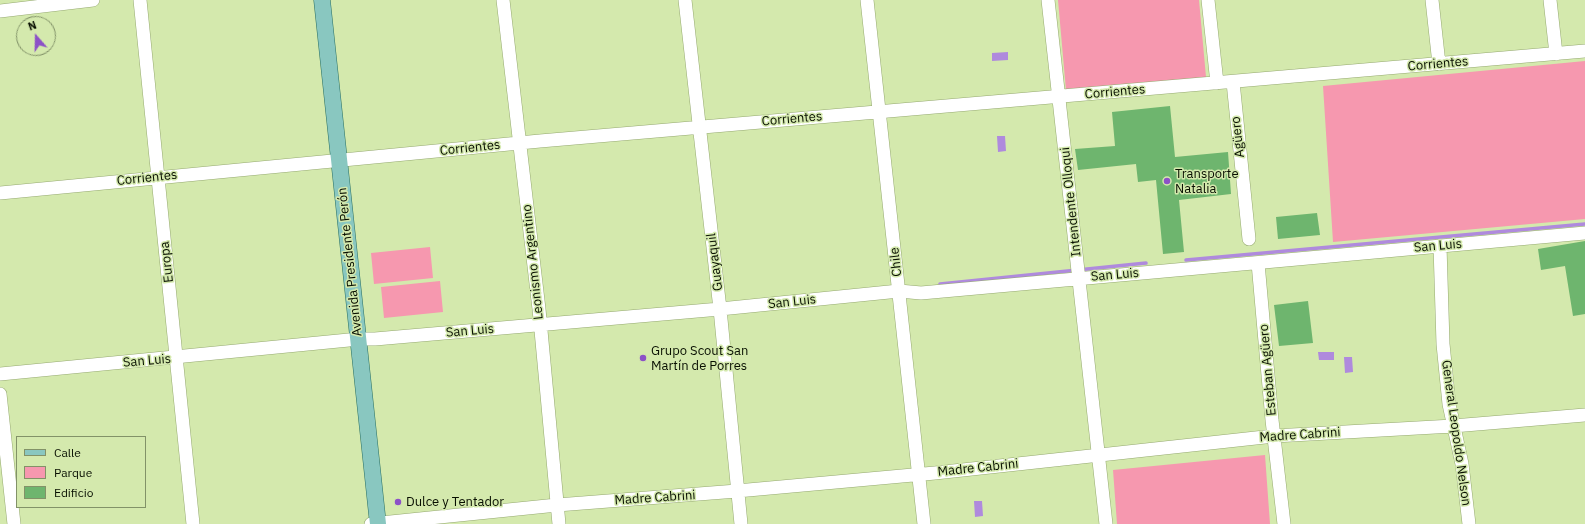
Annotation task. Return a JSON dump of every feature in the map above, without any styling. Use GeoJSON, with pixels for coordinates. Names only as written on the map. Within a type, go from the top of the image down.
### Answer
{"type":"FeatureCollection","features":[{"type":"Feature","properties":{"kind":"main road","name":"Avenida Presidente Perón"},"geometry":{"type":"LineString","coordinates":[[322,0],[359,339],[376,524]]}},
{"type":"Feature","properties":{"kind":"street"},"geometry":{"type":"LineString","coordinates":[[0,11],[93,0]]}},
{"type":"Feature","properties":{"kind":"street","name":"Europa"},"geometry":{"type":"LineString","coordinates":[[140,0],[193,524]]}},
{"type":"Feature","properties":{"kind":"street","name":"Leonismo Argentino"},"geometry":{"type":"LineString","coordinates":[[504,0],[540,325],[560,524]]}},
{"type":"Feature","properties":{"kind":"street","name":"Guayaquil"},"geometry":{"type":"LineString","coordinates":[[684,0],[720,309],[740,524]]}},
{"type":"Feature","properties":{"kind":"street","name":"Chile"},"geometry":{"type":"LineString","coordinates":[[867,0],[924,524]]}},
{"type":"Feature","properties":{"kind":"street","name":"Intendente Olloqui"},"geometry":{"type":"LineString","coordinates":[[1048,0],[1100,455],[1106,524]]}},
{"type":"Feature","properties":{"kind":"street"},"geometry":{"type":"LineString","coordinates":[[1208,0],[1217,83]]}},
{"type":"Feature","properties":{"kind":"street"},"geometry":{"type":"LineString","coordinates":[[1432,0],[1439,64]]}},
{"type":"Feature","properties":{"kind":"street"},"geometry":{"type":"LineString","coordinates":[[1550,0],[1556,54]]}},
{"type":"Feature","properties":{"kind":"street","name":"Corrientes"},"geometry":{"type":"LineString","coordinates":[[0,193],[520,143],[1585,51]]}},
{"type":"Feature","properties":{"kind":"street","name":"Agüero"},"geometry":{"type":"LineString","coordinates":[[1233,82],[1249,239]]}},
{"type":"Feature","properties":{"kind":"street","name":"San Luis"},"geometry":{"type":"LineString","coordinates":[[0,374],[177,358],[359,339],[540,325],[899,291],[920,293],[1585,233]]}},
{"type":"Feature","properties":{"kind":"street","name":"General Leopoldo Nelson"},"geometry":{"type":"LineString","coordinates":[[1440,246],[1443,344],[1449,404],[1462,464],[1469,524]]}},
{"type":"Feature","properties":{"kind":"street","name":"Esteban Agüero"},"geometry":{"type":"LineString","coordinates":[[1258,263],[1274,436],[1284,524]]}},
{"type":"Feature","properties":{"kind":"street"},"geometry":{"type":"LineString","coordinates":[[0,394],[14,524]]}},
{"type":"Feature","properties":{"kind":"street","name":"Madre Cabrini"},"geometry":{"type":"LineString","coordinates":[[376,524],[557,505],[737,491],[918,474],[1274,436],[1453,426],[1585,416]]}},
{"type":"Feature","properties":{"kind":"green space"},"geometry":{"type":"Polygon","coordinates":[[[1058,0],[1199,0],[1206,77],[1066,90],[1058,0]]]}},
{"type":"Feature","properties":{"kind":"green space"},"geometry":{"type":"Polygon","coordinates":[[[1585,61],[1585,219],[1333,242],[1323,86],[1585,61]]]}},
{"type":"Feature","properties":{"kind":"green space"},"geometry":{"type":"Polygon","coordinates":[[[430,247],[433,278],[374,284],[371,253],[430,247]]]}},
{"type":"Feature","properties":{"kind":"green space"},"geometry":{"type":"Polygon","coordinates":[[[440,281],[443,312],[384,318],[381,287],[440,281]]]}},
{"type":"Feature","properties":{"kind":"green space"},"geometry":{"type":"Polygon","coordinates":[[[1265,455],[1270,524],[1117,524],[1113,470],[1265,455]]]}},
{"type":"Feature","properties":{"kind":"shaded area"},"geometry":{"type":"Polygon","coordinates":[[[1008,52],[1008,60],[992,61],[992,53],[1008,52]]]}},
{"type":"Feature","properties":{"kind":"shaded area"},"geometry":{"type":"Polygon","coordinates":[[[997,136],[1005,136],[1006,151],[998,152],[997,136]]]}},
{"type":"Feature","properties":{"kind":"shaded area"},"geometry":{"type":"Polygon","coordinates":[[[1318,352],[1334,352],[1334,360],[1319,360],[1318,352]]]}},
{"type":"Feature","properties":{"kind":"shaded area"},"geometry":{"type":"Polygon","coordinates":[[[1344,357],[1352,357],[1353,372],[1345,373],[1344,357]]]}},
{"type":"Feature","properties":{"kind":"shaded area"},"geometry":{"type":"Polygon","coordinates":[[[974,501],[982,501],[983,516],[975,517],[974,501]]]}},
{"type":"Feature","properties":{"kind":"building","name":"Transporte Natalia"},"geometry":{"type":"Polygon","coordinates":[[[1170,106],[1175,157],[1228,152],[1231,194],[1179,200],[1184,252],[1163,254],[1156,180],[1138,182],[1136,164],[1078,170],[1075,149],[1115,146],[1112,112],[1170,106]]]}},
{"type":"Feature","properties":{"kind":"building"},"geometry":{"type":"Polygon","coordinates":[[[1317,213],[1320,235],[1278,239],[1276,217],[1317,213]]]}},
{"type":"Feature","properties":{"kind":"building"},"geometry":{"type":"Polygon","coordinates":[[[1585,241],[1585,314],[1573,316],[1565,266],[1541,270],[1538,249],[1585,241]]]}},
{"type":"Feature","properties":{"kind":"building"},"geometry":{"type":"Polygon","coordinates":[[[1308,301],[1313,343],[1279,346],[1274,305],[1308,301]]]}},
{"type":"Feature","properties":{"kind":"waterway"},"geometry":{"type":"LineString","coordinates":[[1186,260],[1585,224]]}},
{"type":"Feature","properties":{"kind":"waterway"},"geometry":{"type":"LineString","coordinates":[[940,284],[1146,263]]}},
{"type":"Feature","properties":{"kind":"place","name":"Transporte Natalia"},"geometry":{"type":"Point","coordinates":[1167,181]}},
{"type":"Feature","properties":{"kind":"place","name":"Grupo Scout San Martín de Porres"},"geometry":{"type":"Point","coordinates":[643,358]}},
{"type":"Feature","properties":{"kind":"place","name":"Dulce y Tentador"},"geometry":{"type":"Point","coordinates":[398,502]}}]}
